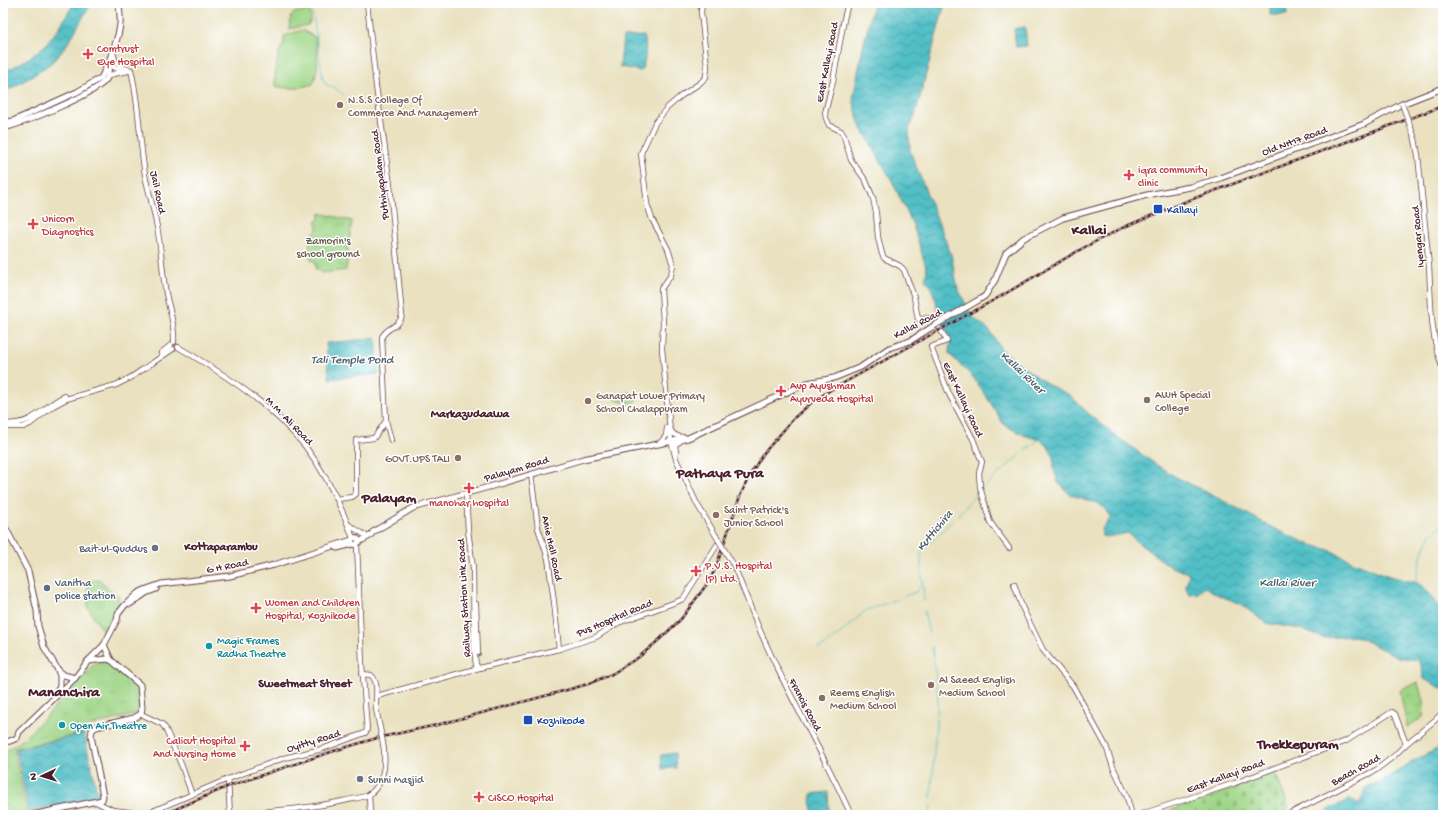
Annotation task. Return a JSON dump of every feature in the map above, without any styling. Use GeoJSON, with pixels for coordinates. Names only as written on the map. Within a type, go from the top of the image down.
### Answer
{"type":"FeatureCollection","features":[{"type":"Feature","properties":{"kind":"main road"},"geometry":{"type":"LineString","coordinates":[[3,123],[13,121],[77,92],[101,78],[109,64],[120,25],[119,3]]}},
{"type":"Feature","properties":{"kind":"main road"},"geometry":{"type":"LineString","coordinates":[[3,128],[14,126],[94,90],[108,77],[109,64]]}},
{"type":"Feature","properties":{"kind":"main road","name":"Old NH17 Road"},"geometry":{"type":"LineString","coordinates":[[1147,195],[1190,187],[1218,179],[1364,124],[1402,104],[1443,88]]}},
{"type":"Feature","properties":{"kind":"main road","name":"Kallai Road"},"geometry":{"type":"LineString","coordinates":[[671,441],[688,438],[807,383],[834,378],[861,367],[888,348],[910,341],[985,296],[995,280],[1006,253],[1024,238],[1063,218],[1147,195]]}},
{"type":"Feature","properties":{"kind":"main road","name":"Palayam Road"},"geometry":{"type":"LineString","coordinates":[[374,532],[413,508],[466,494],[583,459],[671,441]]}},
{"type":"Feature","properties":{"kind":"main road"},"geometry":{"type":"LineString","coordinates":[[3,523],[28,571],[38,611],[38,626],[44,647],[58,670],[64,675],[75,678]]}},
{"type":"Feature","properties":{"kind":"main road"},"geometry":{"type":"LineString","coordinates":[[355,541],[374,532]]}},
{"type":"Feature","properties":{"kind":"main road"},"geometry":{"type":"LineString","coordinates":[[355,541],[370,536],[374,532]]}},
{"type":"Feature","properties":{"kind":"main road","name":"G H Road"},"geometry":{"type":"LineString","coordinates":[[5,742],[17,738],[19,732],[75,678],[88,661],[104,645],[117,620],[128,606],[146,593],[159,588],[180,584],[232,578],[292,563],[355,541]]}},
{"type":"Feature","properties":{"kind":"main road"},"geometry":{"type":"LineString","coordinates":[[32,815],[102,800],[103,796],[91,736],[92,730],[96,727],[134,718],[141,714],[142,708],[140,685],[112,660],[104,645]]}},
{"type":"Feature","properties":{"kind":"main road"},"geometry":{"type":"LineString","coordinates":[[88,661],[107,659],[112,660]]}},
{"type":"Feature","properties":{"kind":"main road"},"geometry":{"type":"LineString","coordinates":[[55,697],[60,683],[58,670]]}},
{"type":"Feature","properties":{"kind":"main road"},"geometry":{"type":"LineString","coordinates":[[3,747],[5,742]]}},
{"type":"Feature","properties":{"kind":"street","name":"Puthiyapalam Road"},"geometry":{"type":"LineString","coordinates":[[367,3],[376,86],[390,185],[402,316],[399,323],[385,331],[382,337],[386,421],[391,440]]}},
{"type":"Feature","properties":{"kind":"street"},"geometry":{"type":"LineString","coordinates":[[659,444],[666,436],[668,419],[662,349],[663,322],[661,289],[671,275],[672,265],[668,249],[652,219],[647,204],[641,153],[653,127],[667,108],[706,77],[707,67],[701,12],[702,3]]}},
{"type":"Feature","properties":{"kind":"street","name":"East Kallayi Road"},"geometry":{"type":"LineString","coordinates":[[848,3],[833,81],[825,113],[827,122],[829,125],[841,131],[844,136],[851,160],[866,181],[873,198],[878,237],[884,258],[900,266],[904,270],[914,297],[918,319],[934,318],[947,341],[931,347],[949,394],[973,439],[982,462],[979,473],[980,487],[990,522],[1008,548]]}},
{"type":"Feature","properties":{"kind":"street"},"geometry":{"type":"LineString","coordinates":[[113,52],[115,61],[118,64],[131,70]]}},
{"type":"Feature","properties":{"kind":"street"},"geometry":{"type":"LineString","coordinates":[[109,64],[115,68],[131,70]]}},
{"type":"Feature","properties":{"kind":"street"},"geometry":{"type":"LineString","coordinates":[[108,77],[112,74],[131,70]]}},
{"type":"Feature","properties":{"kind":"street","name":"Jail Road"},"geometry":{"type":"LineString","coordinates":[[131,70],[140,144],[157,228],[166,289],[175,331],[174,346]]}},
{"type":"Feature","properties":{"kind":"street","name":"Iyengar Road"},"geometry":{"type":"LineString","coordinates":[[1402,104],[1415,140],[1418,155],[1434,335],[1438,358],[1443,369]]}},
{"type":"Feature","properties":{"kind":"street"},"geometry":{"type":"LineString","coordinates":[[3,424],[29,420],[54,402],[64,398],[116,385],[130,378],[174,346]]}},
{"type":"Feature","properties":{"kind":"street","name":"M.M. Ali Road"},"geometry":{"type":"LineString","coordinates":[[174,346],[208,365],[248,393],[278,418],[300,440],[313,458],[337,499],[358,551]]}},
{"type":"Feature","properties":{"kind":"street"},"geometry":{"type":"LineString","coordinates":[[3,427],[23,426],[30,424],[64,398]]}},
{"type":"Feature","properties":{"kind":"street","name":"Francis Road"},"geometry":{"type":"LineString","coordinates":[[668,419],[671,441],[676,459],[697,504],[734,566],[758,625],[800,715],[812,734],[851,815]]}},
{"type":"Feature","properties":{"kind":"street"},"geometry":{"type":"LineString","coordinates":[[337,499],[352,497],[356,494],[356,440],[374,438],[386,421]]}},
{"type":"Feature","properties":{"kind":"street"},"geometry":{"type":"LineString","coordinates":[[669,425],[673,434],[688,438]]}},
{"type":"Feature","properties":{"kind":"street"},"geometry":{"type":"LineString","coordinates":[[676,459],[676,445],[679,441],[688,438]]}},
{"type":"Feature","properties":{"kind":"street","name":"Anie Hall Road"},"geometry":{"type":"LineString","coordinates":[[531,474],[538,528],[548,558],[559,649]]}},
{"type":"Feature","properties":{"kind":"street","name":"Railway Station Link Road"},"geometry":{"type":"LineString","coordinates":[[466,494],[475,558],[479,668]]}},
{"type":"Feature","properties":{"kind":"street"},"geometry":{"type":"LineString","coordinates":[[348,524],[365,535]]}},
{"type":"Feature","properties":{"kind":"street","name":"Pvs Hospital Road"},"geometry":{"type":"LineString","coordinates":[[377,696],[479,668],[559,649],[596,637],[618,623],[683,599],[717,545]]}},
{"type":"Feature","properties":{"kind":"street","name":"Oyitty Road"},"geometry":{"type":"LineString","coordinates":[[96,802],[113,810],[146,814],[228,779],[284,758],[322,748],[365,733],[367,730],[362,674],[358,551]]}},
{"type":"Feature","properties":{"kind":"street"},"geometry":{"type":"LineString","coordinates":[[1014,584],[1022,607],[1043,650],[1073,686],[1106,746],[1113,768],[1126,794],[1132,815]]}},
{"type":"Feature","properties":{"kind":"street"},"geometry":{"type":"LineString","coordinates":[[224,815],[301,809],[330,804],[369,794],[377,786],[385,768],[385,756],[376,709],[377,696],[375,681],[373,677],[368,674],[362,674]]}},
{"type":"Feature","properties":{"kind":"street","name":"East Kallayi Road"},"geometry":{"type":"LineString","coordinates":[[1139,815],[1235,783],[1346,741],[1392,712],[1395,714],[1406,744]]}},
{"type":"Feature","properties":{"kind":"street","name":"Beach Road"},"geometry":{"type":"LineString","coordinates":[[1287,815],[1376,770],[1443,712]]}},
{"type":"Feature","properties":{"kind":"street"},"geometry":{"type":"LineString","coordinates":[[141,714],[162,724],[165,728],[181,764],[192,795]]}},
{"type":"Feature","properties":{"kind":"street"},"geometry":{"type":"LineString","coordinates":[[228,779],[230,815]]}},
{"type":"Feature","properties":{"kind":"street"},"geometry":{"type":"LineString","coordinates":[[369,794],[370,815]]}},
{"type":"Feature","properties":{"kind":"green space"},"geometry":{"type":"Polygon","coordinates":[[[306,11],[310,12],[311,20],[308,25],[289,29],[291,16],[294,13],[306,11]]]}},
{"type":"Feature","properties":{"kind":"green space"},"geometry":{"type":"Polygon","coordinates":[[[302,30],[315,37],[317,60],[313,84],[294,88],[275,86],[276,64],[281,47],[284,44],[284,36],[302,30]]]}},
{"type":"Feature","properties":{"kind":"green space","name":"Zamorin's school ground"},"geometry":{"type":"Polygon","coordinates":[[[320,213],[352,221],[347,250],[349,251],[346,270],[321,273],[320,270],[316,270],[315,261],[311,260],[309,248],[310,240],[317,230],[316,221],[319,219],[320,213]]]}},
{"type":"Feature","properties":{"kind":"green space"},"geometry":{"type":"Polygon","coordinates":[[[629,392],[635,395],[637,400],[634,402],[625,402],[618,401],[613,398],[615,395],[629,392]]]}},
{"type":"Feature","properties":{"kind":"green space"},"geometry":{"type":"Polygon","coordinates":[[[100,580],[110,590],[119,596],[114,616],[104,633],[88,608],[88,581],[100,580]]]}},
{"type":"Feature","properties":{"kind":"green space"},"geometry":{"type":"Polygon","coordinates":[[[96,662],[108,662],[133,682],[139,700],[137,714],[89,726],[85,733],[14,749],[27,813],[18,815],[3,815],[3,755],[7,750],[22,740],[41,721],[96,662]]]}},
{"type":"Feature","properties":{"kind":"green space"},"geometry":{"type":"Polygon","coordinates":[[[1418,683],[1424,704],[1423,717],[1407,727],[1400,691],[1407,686],[1418,683]]]}},
{"type":"Feature","properties":{"kind":"green space"},"geometry":{"type":"Polygon","coordinates":[[[1275,772],[1289,808],[1277,815],[1157,815],[1205,799],[1275,772]]]}},
{"type":"Feature","properties":{"kind":"water"},"geometry":{"type":"Polygon","coordinates":[[[74,3],[92,3],[64,49],[54,61],[3,93],[3,73],[29,58],[43,47],[56,32],[74,3]]]}},
{"type":"Feature","properties":{"kind":"water","name":"Kallai River"},"geometry":{"type":"Polygon","coordinates":[[[874,3],[945,3],[915,115],[909,129],[910,151],[951,254],[958,289],[972,316],[991,332],[1001,349],[1030,372],[1051,386],[1070,395],[1091,416],[1116,436],[1176,477],[1279,531],[1309,544],[1332,551],[1347,559],[1389,576],[1418,583],[1425,589],[1443,613],[1443,689],[1424,679],[1422,668],[1418,660],[1398,657],[1356,636],[1323,638],[1300,629],[1266,623],[1239,603],[1220,596],[1205,587],[1198,593],[1190,594],[1186,587],[1189,576],[1188,573],[1171,567],[1141,545],[1128,533],[1108,537],[1102,536],[1102,529],[1111,518],[1106,509],[1097,503],[1071,495],[1058,483],[1054,469],[1053,456],[1047,445],[1041,440],[1026,436],[1004,425],[973,377],[949,354],[950,337],[938,313],[936,301],[930,285],[925,280],[927,270],[913,225],[892,181],[859,123],[853,99],[863,46],[874,3]]]}},
{"type":"Feature","properties":{"kind":"water"},"geometry":{"type":"Polygon","coordinates":[[[1270,3],[1286,3],[1287,15],[1270,15],[1270,3]]]}},
{"type":"Feature","properties":{"kind":"water"},"geometry":{"type":"Polygon","coordinates":[[[1025,27],[1027,46],[1016,47],[1014,29],[1025,27]]]}},
{"type":"Feature","properties":{"kind":"water"},"geometry":{"type":"Polygon","coordinates":[[[644,36],[646,54],[641,71],[620,67],[623,37],[644,36]]]}},
{"type":"Feature","properties":{"kind":"water","name":"Tali Temple Pond"},"geometry":{"type":"Polygon","coordinates":[[[376,338],[379,374],[329,379],[326,343],[376,338]]]}},
{"type":"Feature","properties":{"kind":"water"},"geometry":{"type":"Polygon","coordinates":[[[84,734],[98,796],[29,812],[16,749],[84,734]]]}},
{"type":"Feature","properties":{"kind":"water"},"geometry":{"type":"Polygon","coordinates":[[[1443,746],[1443,815],[1323,815],[1331,808],[1351,799],[1360,804],[1367,787],[1387,778],[1413,761],[1443,746]]]}},
{"type":"Feature","properties":{"kind":"water"},"geometry":{"type":"Polygon","coordinates":[[[675,753],[676,768],[662,769],[661,755],[675,753]]]}},
{"type":"Feature","properties":{"kind":"water"},"geometry":{"type":"Polygon","coordinates":[[[828,792],[829,810],[812,812],[811,794],[828,792]]]}},
{"type":"Feature","properties":{"kind":"waterway"},"geometry":{"type":"LineString","coordinates":[[311,3],[323,79],[326,85],[334,87],[344,95]]}},
{"type":"Feature","properties":{"kind":"waterway"},"geometry":{"type":"LineString","coordinates":[[983,488],[1024,451],[1040,439]]}},
{"type":"Feature","properties":{"kind":"waterway","name":"Kuttichira"},"geometry":{"type":"LineString","coordinates":[[924,601],[921,554],[978,492]]}},
{"type":"Feature","properties":{"kind":"waterway"},"geometry":{"type":"LineString","coordinates":[[1415,584],[1422,553],[1431,534],[1443,525]]}},
{"type":"Feature","properties":{"kind":"waterway","name":"Kuttichira"},"geometry":{"type":"LineString","coordinates":[[904,596],[916,592],[921,585]]}},
{"type":"Feature","properties":{"kind":"waterway","name":"Kuttichira"},"geometry":{"type":"LineString","coordinates":[[818,649],[841,633],[865,611],[898,599]]}},
{"type":"Feature","properties":{"kind":"waterway"},"geometry":{"type":"LineString","coordinates":[[924,611],[929,633]]}},
{"type":"Feature","properties":{"kind":"waterway"},"geometry":{"type":"LineString","coordinates":[[931,799],[938,696],[932,646]]}},
{"type":"Feature","properties":{"kind":"waterway"},"geometry":{"type":"LineString","coordinates":[[930,805],[931,815]]}},
{"type":"Feature","properties":{"kind":"railway"},"geometry":{"type":"LineString","coordinates":[[162,815],[229,786],[337,750],[377,738],[437,725],[567,690],[588,684],[612,674],[639,657],[660,639],[681,619],[707,584],[715,570],[740,496],[750,475],[763,454],[795,417],[811,403],[829,391],[1003,295],[1083,248],[1124,227],[1187,201],[1443,106]]}},
{"type":"Feature","properties":{"kind":"place","name":"Comtrust Eye Hospital"},"geometry":{"type":"Point","coordinates":[88,54]}},
{"type":"Feature","properties":{"kind":"place","name":"N.S.S College Of Commerce And Management"},"geometry":{"type":"Point","coordinates":[340,105]}},
{"type":"Feature","properties":{"kind":"place","name":"iqra community clinic"},"geometry":{"type":"Point","coordinates":[1129,175]}},
{"type":"Feature","properties":{"kind":"place","name":"Kallayi"},"geometry":{"type":"Point","coordinates":[1158,209]}},
{"type":"Feature","properties":{"kind":"place","name":"Unicorn Diagnostics"},"geometry":{"type":"Point","coordinates":[33,224]}},
{"type":"Feature","properties":{"kind":"place","name":"Avp Ayushman Ayurveda Hospital"},"geometry":{"type":"Point","coordinates":[781,391]}},
{"type":"Feature","properties":{"kind":"place","name":"AWH Special College"},"geometry":{"type":"Point","coordinates":[1147,400]}},
{"type":"Feature","properties":{"kind":"place","name":"Ganapat Lower Primary School Chalappuram"},"geometry":{"type":"Point","coordinates":[588,401]}},
{"type":"Feature","properties":{"kind":"place","name":"GOVT.UPS TALI"},"geometry":{"type":"Point","coordinates":[458,458]}},
{"type":"Feature","properties":{"kind":"place","name":"manohar hospital"},"geometry":{"type":"Point","coordinates":[469,488]}},
{"type":"Feature","properties":{"kind":"place","name":"Saint Patrick's Junior School"},"geometry":{"type":"Point","coordinates":[716,515]}},
{"type":"Feature","properties":{"kind":"place","name":"Bait-ul-Quddus"},"geometry":{"type":"Point","coordinates":[155,548]}},
{"type":"Feature","properties":{"kind":"place","name":"P.V.S. Hospital (P) Ltd."},"geometry":{"type":"Point","coordinates":[696,571]}},
{"type":"Feature","properties":{"kind":"place","name":"Vanitha police station"},"geometry":{"type":"Point","coordinates":[47,588]}},
{"type":"Feature","properties":{"kind":"place","name":"Women and Children Hospital, Kozhikode"},"geometry":{"type":"Point","coordinates":[256,608]}},
{"type":"Feature","properties":{"kind":"place","name":"Magic Frames Radha Theatre"},"geometry":{"type":"Point","coordinates":[209,646]}},
{"type":"Feature","properties":{"kind":"place","name":"Al Saeed English Medium School"},"geometry":{"type":"Point","coordinates":[931,685]}},
{"type":"Feature","properties":{"kind":"place","name":"Reems English Medium School"},"geometry":{"type":"Point","coordinates":[822,698]}},
{"type":"Feature","properties":{"kind":"place","name":"Kozhikode"},"geometry":{"type":"Point","coordinates":[528,720]}},
{"type":"Feature","properties":{"kind":"place","name":"Open Air Theatre"},"geometry":{"type":"Point","coordinates":[62,725]}},
{"type":"Feature","properties":{"kind":"place","name":"Calicut Hospital And Nursing Home"},"geometry":{"type":"Point","coordinates":[245,746]}},
{"type":"Feature","properties":{"kind":"place","name":"Sunni Masjid"},"geometry":{"type":"Point","coordinates":[360,779]}},
{"type":"Feature","properties":{"kind":"place","name":"CISCO Hospital"},"geometry":{"type":"Point","coordinates":[479,797]}},
{"type":"Feature","properties":{"kind":"district","name":"Kallai"},"geometry":{"type":"Point","coordinates":[1089,229]}},
{"type":"Feature","properties":{"kind":"district","name":"Markazudaawa"},"geometry":{"type":"Point","coordinates":[470,413]}},
{"type":"Feature","properties":{"kind":"district","name":"Pathaya Pura"},"geometry":{"type":"Point","coordinates":[720,472]}},
{"type":"Feature","properties":{"kind":"district","name":"Palayam"},"geometry":{"type":"Point","coordinates":[389,497]}},
{"type":"Feature","properties":{"kind":"district","name":"Kottaparambu"},"geometry":{"type":"Point","coordinates":[221,546]}},
{"type":"Feature","properties":{"kind":"district","name":"Sweetmeat Street"},"geometry":{"type":"Point","coordinates":[305,683]}},
{"type":"Feature","properties":{"kind":"district","name":"Mananchira"},"geometry":{"type":"Point","coordinates":[64,691]}},
{"type":"Feature","properties":{"kind":"district","name":"Thekkepuram"},"geometry":{"type":"Point","coordinates":[1298,743]}}]}
